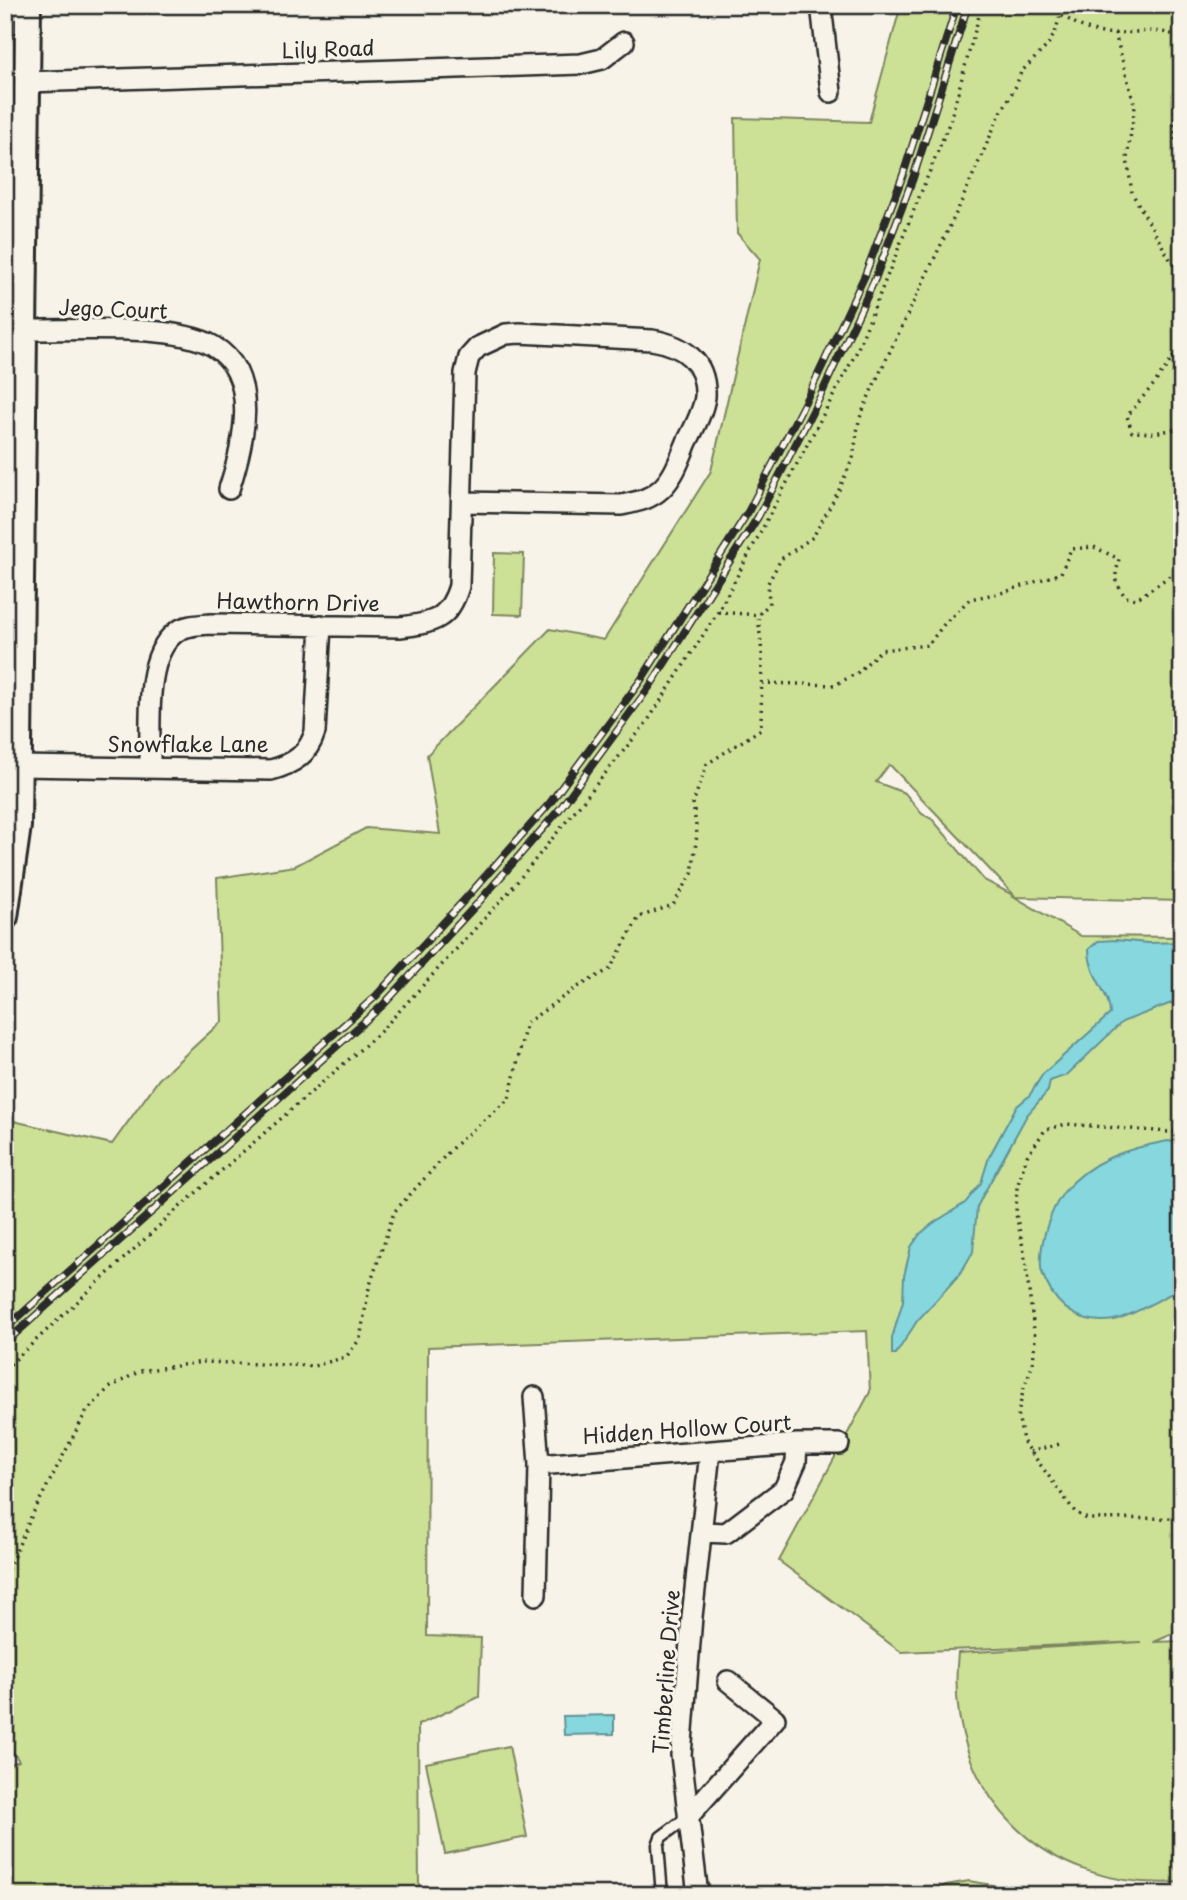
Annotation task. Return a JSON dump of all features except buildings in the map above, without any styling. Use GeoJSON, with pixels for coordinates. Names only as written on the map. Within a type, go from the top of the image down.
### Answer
{"type":"FeatureCollection","features":[{"type":"Feature","properties":{"kind":"street"},"geometry":{"type":"LineString","coordinates":[[5,917],[18,825],[14,471],[23,330],[15,248],[27,82],[28,5]]}},
{"type":"Feature","properties":{"kind":"street"},"geometry":{"type":"LineString","coordinates":[[821,5],[831,92]]}},
{"type":"Feature","properties":{"kind":"street","name":"Lily Road"},"geometry":{"type":"LineString","coordinates":[[27,82],[581,64],[601,59],[624,42]]}},
{"type":"Feature","properties":{"kind":"street","name":"Jego Court"},"geometry":{"type":"LineString","coordinates":[[23,330],[152,331],[187,336],[214,346],[230,361],[239,379],[245,405],[242,448],[229,489]]}},
{"type":"Feature","properties":{"kind":"street","name":"Hawthorn Drive"},"geometry":{"type":"LineString","coordinates":[[150,767],[153,672],[164,644],[176,631],[192,625],[211,624],[400,627],[424,624],[451,608],[459,586],[464,373],[469,357],[478,347],[492,339],[520,333],[652,340],[672,344],[685,351],[697,363],[704,380],[705,398],[700,415],[671,477],[659,491],[644,500],[621,505],[462,502]]}},
{"type":"Feature","properties":{"kind":"street","name":"Snowflake Lane"},"geometry":{"type":"LineString","coordinates":[[19,766],[271,770],[286,766],[301,757],[311,745],[315,732],[321,625]]}},
{"type":"Feature","properties":{"kind":"street"},"geometry":{"type":"LineString","coordinates":[[534,1397],[539,1465],[536,1595]]}},
{"type":"Feature","properties":{"kind":"street"},"geometry":{"type":"LineString","coordinates":[[703,1532],[726,1533],[783,1489],[796,1462],[797,1444]]}},
{"type":"Feature","properties":{"kind":"street","name":"Hidden Hollow Court"},"geometry":{"type":"LineString","coordinates":[[539,1465],[797,1444],[839,1444]]}},
{"type":"Feature","properties":{"kind":"street","name":"Timberline Drive"},"geometry":{"type":"LineString","coordinates":[[698,1895],[681,1755],[692,1617],[710,1452]]}},
{"type":"Feature","properties":{"kind":"street"},"geometry":{"type":"LineString","coordinates":[[688,1817],[775,1718],[728,1681]]}},
{"type":"Feature","properties":{"kind":"lane"},"geometry":{"type":"LineString","coordinates":[[662,1895],[658,1845],[661,1837],[688,1817]]}},
{"type":"Feature","properties":{"kind":"path"},"geometry":{"type":"LineString","coordinates":[[5,1369],[173,1213],[379,1034],[508,893],[647,722],[718,612],[856,353],[950,121],[982,5]]}},
{"type":"Feature","properties":{"kind":"path"},"geometry":{"type":"LineString","coordinates":[[718,612],[758,615],[769,604],[768,583],[781,559],[813,537],[853,458],[859,420],[871,391],[959,207],[999,116],[1028,61],[1047,46],[1062,16],[1063,5]]}},
{"type":"Feature","properties":{"kind":"path"},"geometry":{"type":"LineString","coordinates":[[1062,16],[1094,32],[1162,32],[1182,40]]}},
{"type":"Feature","properties":{"kind":"path"},"geometry":{"type":"LineString","coordinates":[[1115,33],[1135,107],[1126,158],[1132,193],[1179,275],[1182,329]]}},
{"type":"Feature","properties":{"kind":"path"},"geometry":{"type":"LineString","coordinates":[[1182,83],[1175,109],[1174,139],[1182,179]]}},
{"type":"Feature","properties":{"kind":"path"},"geometry":{"type":"LineString","coordinates":[[1182,345],[1127,416],[1132,432],[1154,433],[1182,428]]}},
{"type":"Feature","properties":{"kind":"path"},"geometry":{"type":"LineString","coordinates":[[1182,484],[1174,502],[1182,506]]}},
{"type":"Feature","properties":{"kind":"path"},"geometry":{"type":"LineString","coordinates":[[762,683],[835,685],[856,673],[881,650],[928,645],[945,623],[970,599],[1005,592],[1061,573],[1071,550],[1094,547],[1119,559],[1115,579],[1125,597],[1137,599],[1171,575],[1182,572]]}},
{"type":"Feature","properties":{"kind":"path"},"geometry":{"type":"LineString","coordinates":[[5,1576],[32,1515],[86,1412],[109,1388],[140,1371],[203,1362],[314,1366],[346,1357],[359,1339],[369,1288],[394,1212],[455,1145],[509,1099],[526,1023],[576,988],[610,969],[639,917],[673,905],[692,874],[697,834],[693,803],[707,764],[761,729],[762,654],[758,615]]}},
{"type":"Feature","properties":{"kind":"path"},"geometry":{"type":"LineString","coordinates":[[1182,1133],[1066,1124],[1045,1130],[1027,1156],[1017,1187],[1016,1214],[1024,1252],[1035,1338],[1033,1364],[1018,1414],[1023,1441],[1075,1512],[1087,1519],[1182,1518]]}},
{"type":"Feature","properties":{"kind":"path"},"geometry":{"type":"LineString","coordinates":[[1030,1452],[1060,1444]]}},
{"type":"Feature","properties":{"kind":"green space"},"geometry":{"type":"Polygon","coordinates":[[[901,5],[1182,5],[1182,901],[1015,897],[1081,936],[1182,937],[1182,1630],[1154,1642],[1182,1641],[1182,1882],[1132,1881],[1086,1870],[1046,1851],[1012,1824],[986,1789],[967,1749],[958,1703],[958,1653],[1141,1642],[901,1652],[779,1561],[870,1392],[867,1331],[428,1347],[427,1636],[481,1638],[479,1697],[418,1725],[419,1895],[5,1895],[5,1767],[19,1761],[5,1739],[5,1119],[112,1144],[159,1079],[222,1021],[217,878],[295,866],[366,828],[440,834],[427,755],[550,629],[604,640],[711,471],[760,259],[737,233],[735,118],[869,122],[901,5]],[[890,765],[876,782],[905,793],[922,814],[932,819],[984,880],[1015,896],[890,765]]]}},
{"type":"Feature","properties":{"kind":"green space"},"geometry":{"type":"Polygon","coordinates":[[[494,553],[524,554],[522,615],[493,614],[494,553]]]}},
{"type":"Feature","properties":{"kind":"green space"},"geometry":{"type":"Polygon","coordinates":[[[509,1746],[527,1837],[445,1854],[426,1763],[509,1746]]]}},
{"type":"Feature","properties":{"kind":"green space"},"geometry":{"type":"Polygon","coordinates":[[[969,1881],[992,1885],[1010,1895],[935,1895],[935,1891],[946,1885],[969,1881]]]}},
{"type":"Feature","properties":{"kind":"water"},"geometry":{"type":"Polygon","coordinates":[[[1098,941],[1182,942],[1182,999],[1122,1022],[1067,1075],[1050,1081],[1048,1091],[1027,1115],[977,1207],[973,1252],[960,1274],[917,1321],[896,1354],[892,1354],[892,1338],[903,1301],[904,1276],[911,1247],[920,1234],[932,1224],[965,1203],[981,1183],[989,1157],[1016,1107],[1029,1096],[1043,1074],[1110,1014],[1107,998],[1092,968],[1089,949],[1098,941]]]}},
{"type":"Feature","properties":{"kind":"water"},"geometry":{"type":"Polygon","coordinates":[[[1168,1141],[1182,1143],[1182,1288],[1121,1318],[1103,1321],[1082,1318],[1065,1308],[1051,1292],[1041,1269],[1044,1238],[1059,1199],[1075,1181],[1098,1163],[1139,1147],[1168,1141]]]}},
{"type":"Feature","properties":{"kind":"water"},"geometry":{"type":"Polygon","coordinates":[[[614,1715],[614,1734],[564,1735],[563,1716],[614,1715]]]}},
{"type":"Feature","properties":{"kind":"railway"},"geometry":{"type":"LineString","coordinates":[[5,1329],[376,996],[550,803],[641,680],[748,512],[810,392],[865,275],[903,175],[957,5]]}},
{"type":"Feature","properties":{"kind":"railway"},"geometry":{"type":"LineString","coordinates":[[5,1343],[384,1004],[559,810],[650,686],[758,517],[820,397],[875,279],[913,178],[968,5]]}}]}
